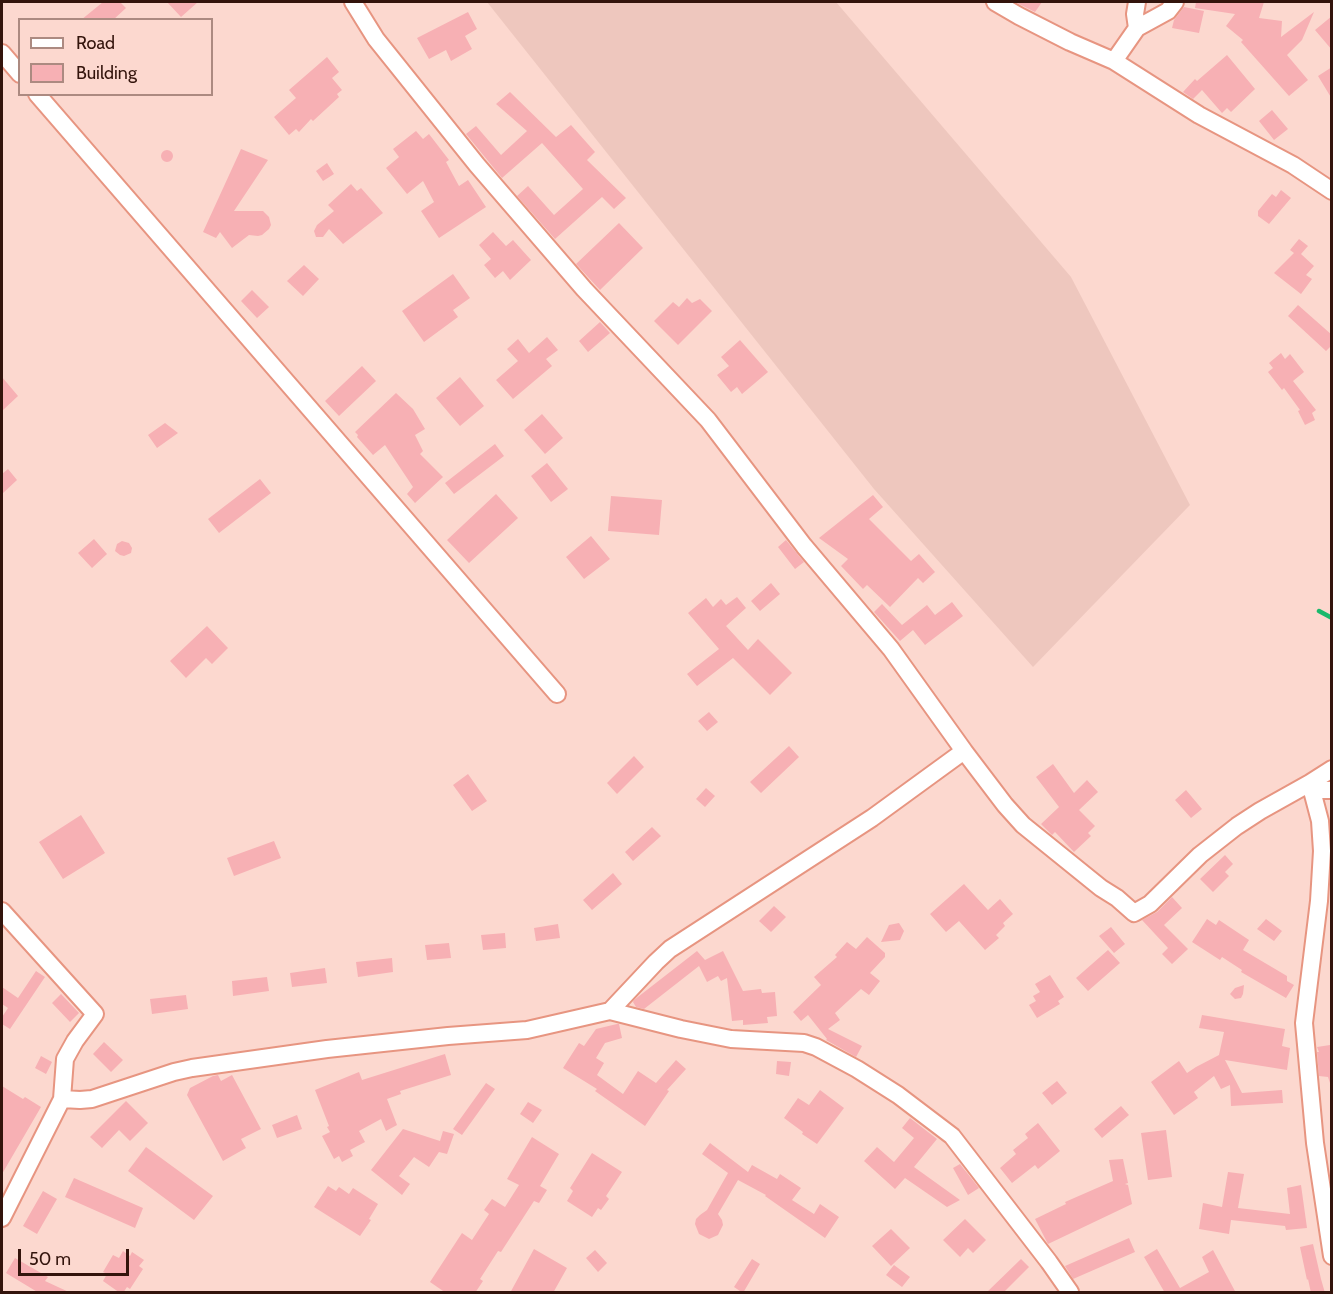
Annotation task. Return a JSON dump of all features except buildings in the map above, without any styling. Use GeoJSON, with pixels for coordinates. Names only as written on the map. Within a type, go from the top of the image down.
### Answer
{"type":"FeatureCollection","features":[{"type":"Feature","properties":{"kind":"street"},"geometry":{"type":"LineString","coordinates":[[353,2],[376,39],[477,165],[584,289],[708,420],[804,546],[891,650],[1005,805],[1023,825],[1101,888],[1134,913],[1150,904],[1200,855],[1237,826],[1332,769]]}},
{"type":"Feature","properties":{"kind":"street"},"geometry":{"type":"LineString","coordinates":[[995,2],[1070,42],[1114,62],[1199,115],[1293,165],[1332,191]]}},
{"type":"Feature","properties":{"kind":"street"},"geometry":{"type":"LineString","coordinates":[[1137,2],[1135,14],[1137,28]]}},
{"type":"Feature","properties":{"kind":"street"},"geometry":{"type":"LineString","coordinates":[[1114,62],[1137,28],[1168,11],[1175,2]]}},
{"type":"Feature","properties":{"kind":"street"},"geometry":{"type":"LineString","coordinates":[[2,53],[18,72]]}},
{"type":"Feature","properties":{"kind":"street"},"geometry":{"type":"LineString","coordinates":[[39,96],[557,694]]}},
{"type":"Feature","properties":{"kind":"street"},"geometry":{"type":"LineString","coordinates":[[609,1011],[670,949],[872,818],[964,751]]}},
{"type":"Feature","properties":{"kind":"street"},"geometry":{"type":"LineString","coordinates":[[1312,782],[1323,790],[1332,790]]}},
{"type":"Feature","properties":{"kind":"street"},"geometry":{"type":"LineString","coordinates":[[1312,782],[1320,821],[1322,851],[1319,901],[1306,1001],[1305,1033],[1315,1143],[1332,1257]]}},
{"type":"Feature","properties":{"kind":"street"},"geometry":{"type":"LineString","coordinates":[[2,911],[95,1014],[65,1059],[62,1099],[2,1215]]}},
{"type":"Feature","properties":{"kind":"street"},"geometry":{"type":"LineString","coordinates":[[62,1099],[92,1099],[192,1068],[349,1047],[527,1030],[609,1011],[731,1039],[804,1043],[857,1069],[898,1095],[952,1136],[1049,1262],[1070,1293]]}},
{"type":"Feature","properties":{"kind":"shaded area"},"geometry":{"type":"Polygon","coordinates":[[[487,2],[836,2],[1071,277],[1190,505],[1033,667],[874,489],[487,2]]]}},
{"type":"Feature","properties":{"kind":"waterway"},"geometry":{"type":"LineString","coordinates":[[1319,611],[1332,618]]}}]}
